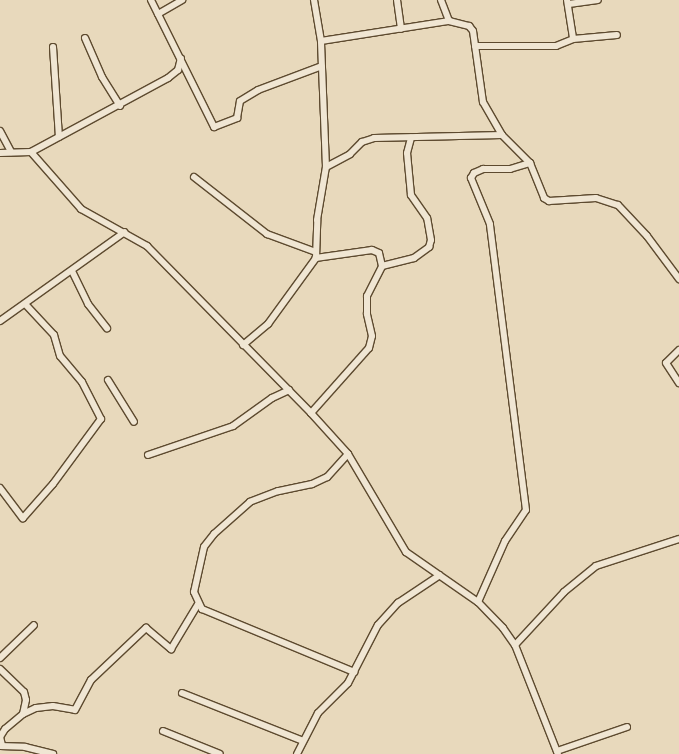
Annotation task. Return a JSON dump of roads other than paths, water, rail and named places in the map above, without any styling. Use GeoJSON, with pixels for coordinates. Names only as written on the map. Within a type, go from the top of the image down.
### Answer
{"type":"FeatureCollection","features":[{"type":"Feature","properties":{"kind":"street"},"geometry":{"type":"LineString","coordinates":[[151,0],[181,58],[210,123],[216,127],[239,116],[238,105],[242,99],[322,66]]}},
{"type":"Feature","properties":{"kind":"street"},"geometry":{"type":"LineString","coordinates":[[158,14],[182,0]]}},
{"type":"Feature","properties":{"kind":"street"},"geometry":{"type":"LineString","coordinates":[[243,345],[268,324],[316,255],[317,220],[326,167],[322,66],[314,0]]}},
{"type":"Feature","properties":{"kind":"street"},"geometry":{"type":"LineString","coordinates":[[397,0],[401,29]]}},
{"type":"Feature","properties":{"kind":"street"},"geometry":{"type":"LineString","coordinates":[[441,0],[449,21]]}},
{"type":"Feature","properties":{"kind":"street"},"geometry":{"type":"LineString","coordinates":[[573,39],[568,2],[598,0]]}},
{"type":"Feature","properties":{"kind":"street"},"geometry":{"type":"LineString","coordinates":[[320,41],[449,21],[472,28],[483,102],[502,134],[530,163],[549,201],[596,198],[618,205],[647,236],[679,280]]}},
{"type":"Feature","properties":{"kind":"street"},"geometry":{"type":"LineString","coordinates":[[476,46],[556,46],[573,39],[617,35]]}},
{"type":"Feature","properties":{"kind":"street"},"geometry":{"type":"LineString","coordinates":[[85,38],[120,106]]}},
{"type":"Feature","properties":{"kind":"street"},"geometry":{"type":"LineString","coordinates":[[53,47],[59,137]]}},
{"type":"Feature","properties":{"kind":"street"},"geometry":{"type":"LineString","coordinates":[[0,153],[31,152],[120,106],[168,78],[178,70],[181,58]]}},
{"type":"Feature","properties":{"kind":"street"},"geometry":{"type":"LineString","coordinates":[[0,131],[11,152]]}},
{"type":"Feature","properties":{"kind":"street"},"geometry":{"type":"LineString","coordinates":[[326,167],[350,154],[367,139],[502,134]]}},
{"type":"Feature","properties":{"kind":"street"},"geometry":{"type":"LineString","coordinates":[[382,266],[414,258],[429,247],[431,240],[427,218],[411,195],[407,152],[411,138]]}},
{"type":"Feature","properties":{"kind":"street"},"geometry":{"type":"LineString","coordinates":[[31,152],[81,209],[124,232],[164,262],[289,390],[348,454],[406,552],[478,602],[515,645],[558,752],[627,727]]}},
{"type":"Feature","properties":{"kind":"street"},"geometry":{"type":"LineString","coordinates":[[478,602],[498,554],[526,510],[490,224],[471,178],[474,173],[483,169],[510,169],[530,163]]}},
{"type":"Feature","properties":{"kind":"street"},"geometry":{"type":"LineString","coordinates":[[194,177],[267,234],[316,255],[372,250],[379,253],[382,266],[367,296],[367,314],[372,336],[369,348],[311,413]]}},
{"type":"Feature","properties":{"kind":"street"},"geometry":{"type":"LineString","coordinates":[[0,321],[26,305],[124,232]]}},
{"type":"Feature","properties":{"kind":"street"},"geometry":{"type":"LineString","coordinates":[[72,271],[88,304],[107,328]]}},
{"type":"Feature","properties":{"kind":"street"},"geometry":{"type":"LineString","coordinates":[[0,491],[23,518],[54,484],[101,420],[82,382],[60,356],[54,335],[26,305]]}},
{"type":"Feature","properties":{"kind":"street"},"geometry":{"type":"LineString","coordinates":[[679,350],[666,363],[679,383]]}},
{"type":"Feature","properties":{"kind":"street"},"geometry":{"type":"LineString","coordinates":[[108,380],[134,422]]}},
{"type":"Feature","properties":{"kind":"street"},"geometry":{"type":"LineString","coordinates":[[148,455],[233,426],[272,398],[289,390]]}},
{"type":"Feature","properties":{"kind":"street"},"geometry":{"type":"LineString","coordinates":[[348,454],[327,477],[312,484],[278,491],[250,502],[207,541],[194,585],[198,604],[202,609],[354,672]]}},
{"type":"Feature","properties":{"kind":"street"},"geometry":{"type":"LineString","coordinates":[[515,645],[564,592],[596,566],[679,539]]}},
{"type":"Feature","properties":{"kind":"street"},"geometry":{"type":"LineString","coordinates":[[297,754],[302,740],[318,713],[348,683],[368,638],[398,603],[440,576]]}},
{"type":"Feature","properties":{"kind":"street"},"geometry":{"type":"LineString","coordinates":[[53,754],[25,746],[1,745],[0,737],[5,729],[23,714],[36,708],[53,706],[75,710],[91,680],[146,628],[171,649],[198,604]]}},
{"type":"Feature","properties":{"kind":"street"},"geometry":{"type":"LineString","coordinates":[[0,658],[34,625]]}},
{"type":"Feature","properties":{"kind":"street"},"geometry":{"type":"LineString","coordinates":[[0,669],[24,692],[23,714]]}},
{"type":"Feature","properties":{"kind":"street"},"geometry":{"type":"LineString","coordinates":[[182,693],[302,740]]}},
{"type":"Feature","properties":{"kind":"street"},"geometry":{"type":"LineString","coordinates":[[163,731],[220,754]]}}]}
